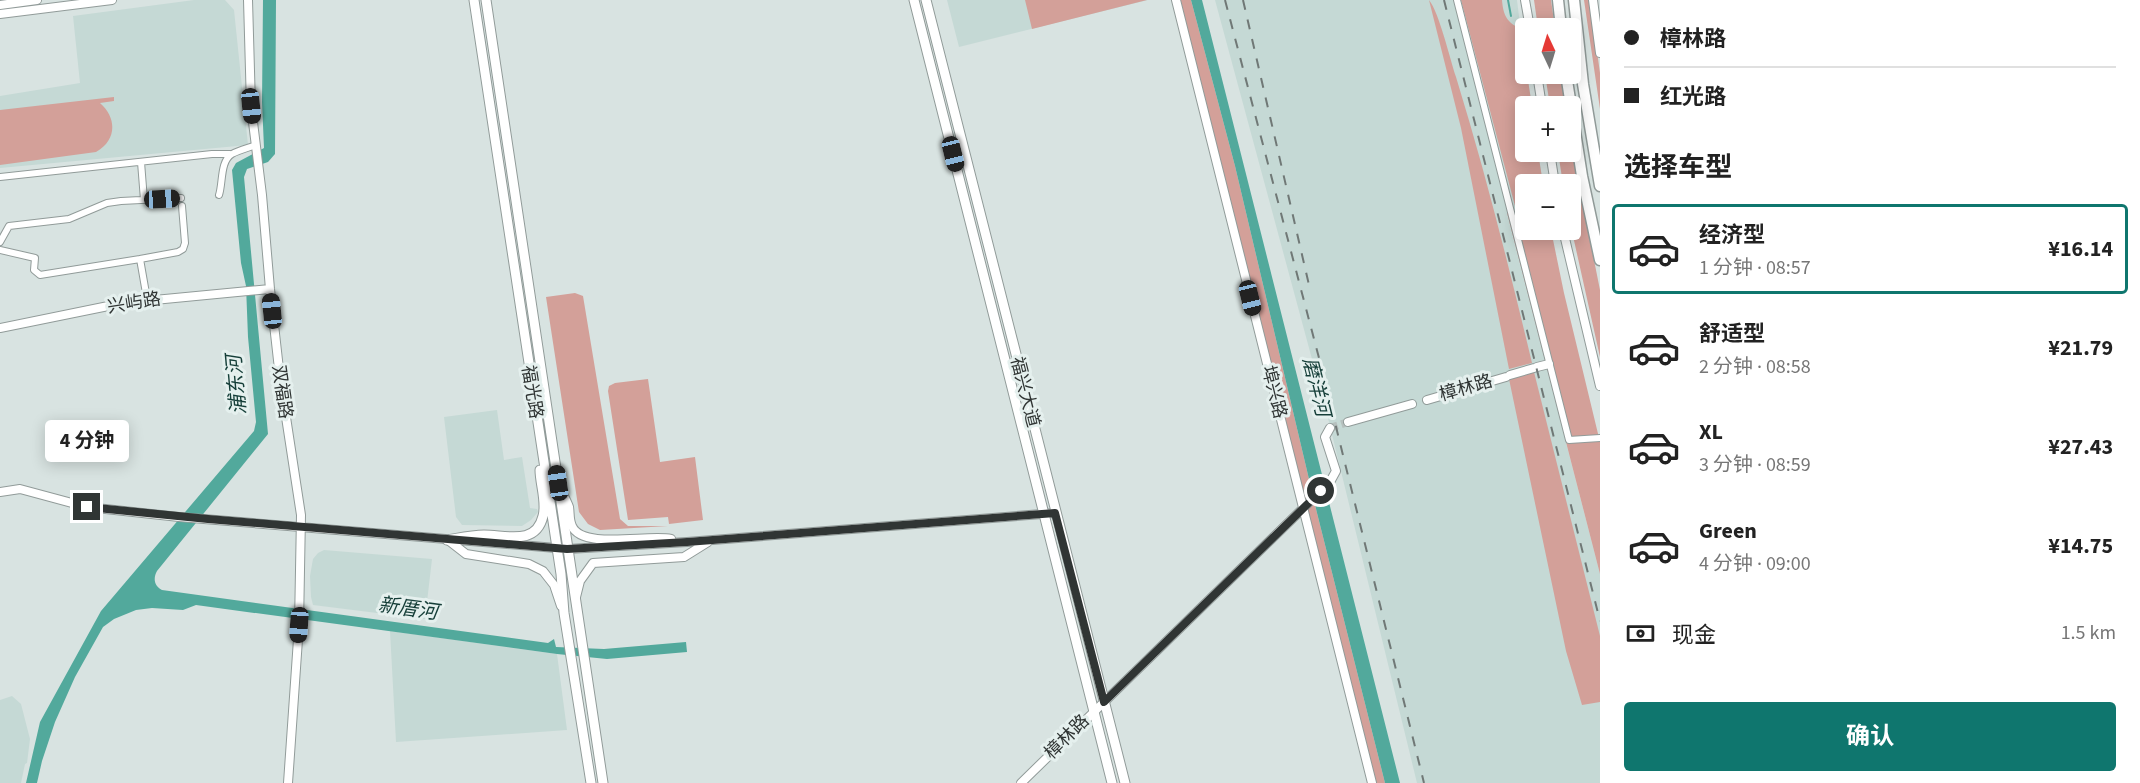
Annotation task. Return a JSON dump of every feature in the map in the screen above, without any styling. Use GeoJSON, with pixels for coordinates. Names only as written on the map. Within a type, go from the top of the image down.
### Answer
{"type":"FeatureCollection","features":[{"type":"Feature","properties":{"kind":"highway"},"geometry":{"type":"LineString","coordinates":[[1558,0],[1561,18]]}},
{"type":"Feature","properties":{"kind":"highway"},"geometry":{"type":"LineString","coordinates":[[1574,0],[1583,84],[1600,186]]}},
{"type":"Feature","properties":{"kind":"highway"},"geometry":{"type":"LineString","coordinates":[[1568,84],[1582,176],[1600,260]]}},
{"type":"Feature","properties":{"kind":"main road","name":"福光路"},"geometry":{"type":"LineString","coordinates":[[474,0],[556,548],[570,660],[591,783]]}},
{"type":"Feature","properties":{"kind":"main road","name":"福光路"},"geometry":{"type":"LineString","coordinates":[[486,0],[603,783]]}},
{"type":"Feature","properties":{"kind":"main road","name":"福兴大道"},"geometry":{"type":"LineString","coordinates":[[914,0],[1112,783]]}},
{"type":"Feature","properties":{"kind":"main road","name":"福兴大道"},"geometry":{"type":"LineString","coordinates":[[926,0],[1125,783]]}},
{"type":"Feature","properties":{"kind":"main road"},"geometry":{"type":"LineString","coordinates":[[447,540],[479,535],[521,537],[533,533],[541,523],[544,513],[540,481],[541,449]]}},
{"type":"Feature","properties":{"kind":"street"},"geometry":{"type":"LineString","coordinates":[[0,5],[37,0]]}},
{"type":"Feature","properties":{"kind":"street"},"geometry":{"type":"LineString","coordinates":[[0,14],[112,0]]}},
{"type":"Feature","properties":{"kind":"street","name":"双福路"},"geometry":{"type":"LineString","coordinates":[[248,0],[250,92],[270,289],[280,378],[301,508],[300,604],[288,783]]}},
{"type":"Feature","properties":{"kind":"street","name":"埠兴路"},"geometry":{"type":"LineString","coordinates":[[1176,0],[1372,783]]}},
{"type":"Feature","properties":{"kind":"street"},"geometry":{"type":"LineString","coordinates":[[1457,0],[1569,440],[1600,438]]}},
{"type":"Feature","properties":{"kind":"street"},"geometry":{"type":"LineString","coordinates":[[1525,0],[1528,18]]}},
{"type":"Feature","properties":{"kind":"street"},"geometry":{"type":"LineString","coordinates":[[1593,0],[1600,53]]}},
{"type":"Feature","properties":{"kind":"street"},"geometry":{"type":"LineString","coordinates":[[0,177],[230,154],[256,148]]}},
{"type":"Feature","properties":{"kind":"street"},"geometry":{"type":"LineString","coordinates":[[219,195],[223,183],[224,163],[230,154]]}},
{"type":"Feature","properties":{"kind":"street"},"geometry":{"type":"LineString","coordinates":[[141,162],[144,200]]}},
{"type":"Feature","properties":{"kind":"street"},"geometry":{"type":"LineString","coordinates":[[0,242],[9,226],[69,219],[107,203],[181,198]]}},
{"type":"Feature","properties":{"kind":"street"},"geometry":{"type":"LineString","coordinates":[[0,250],[35,258],[34,270],[39,275],[178,252],[183,249],[185,239],[182,206]]}},
{"type":"Feature","properties":{"kind":"street"},"geometry":{"type":"LineString","coordinates":[[1565,240],[1600,386]]}},
{"type":"Feature","properties":{"kind":"street"},"geometry":{"type":"LineString","coordinates":[[140,259],[147,300]]}},
{"type":"Feature","properties":{"kind":"street","name":"兴屿路"},"geometry":{"type":"LineString","coordinates":[[0,328],[147,300],[270,289]]}},
{"type":"Feature","properties":{"kind":"street","name":"樟林路"},"geometry":{"type":"LineString","coordinates":[[1427,400],[1549,364]]}},
{"type":"Feature","properties":{"kind":"street"},"geometry":{"type":"LineString","coordinates":[[1348,422],[1412,404]]}},
{"type":"Feature","properties":{"kind":"street","name":"樟林路"},"geometry":{"type":"LineString","coordinates":[[1021,783],[1330,482],[1336,471],[1325,437],[1330,428]]}},
{"type":"Feature","properties":{"kind":"street"},"geometry":{"type":"LineString","coordinates":[[558,483],[568,507],[572,527],[582,536],[612,540],[668,538],[687,542]]}},
{"type":"Feature","properties":{"kind":"street"},"geometry":{"type":"LineString","coordinates":[[0,492],[20,489],[87,507],[179,517],[567,549],[687,542],[1055,513]]}},
{"type":"Feature","properties":{"kind":"street"},"geometry":{"type":"LineString","coordinates":[[447,540],[466,554],[530,564],[543,571],[554,585],[564,614]]}},
{"type":"Feature","properties":{"kind":"street"},"geometry":{"type":"LineString","coordinates":[[575,601],[580,581],[593,563],[684,557],[710,540]]}},
{"type":"Feature","properties":{"kind":"shaded area"},"geometry":{"type":"Polygon","coordinates":[[[194,0],[225,0],[234,10],[248,145],[0,168],[0,96],[80,83],[73,16],[194,0]]]}},
{"type":"Feature","properties":{"kind":"shaded area"},"geometry":{"type":"Polygon","coordinates":[[[263,0],[276,0],[275,154],[268,162],[247,169],[244,177],[268,434],[157,571],[155,579],[157,586],[162,590],[548,643],[554,639],[556,647],[604,649],[686,642],[687,652],[607,659],[196,605],[183,610],[152,608],[136,610],[114,619],[103,627],[75,677],[55,722],[37,783],[26,783],[40,722],[101,611],[254,431],[256,422],[246,286],[241,263],[232,170],[236,163],[264,148],[263,0]]]}},
{"type":"Feature","properties":{"kind":"shaded area"},"geometry":{"type":"Polygon","coordinates":[[[947,0],[1148,0],[959,47],[947,0]]]}},
{"type":"Feature","properties":{"kind":"shaded area"},"geometry":{"type":"Polygon","coordinates":[[[1025,0],[1147,0],[1032,29],[1025,0]]]}},
{"type":"Feature","properties":{"kind":"shaded area"},"geometry":{"type":"Polygon","coordinates":[[[1177,0],[1191,0],[1235,166],[1317,513],[1385,783],[1373,783],[1177,0]]]}},
{"type":"Feature","properties":{"kind":"shaded area"},"geometry":{"type":"Polygon","coordinates":[[[1191,0],[1202,0],[1400,783],[1385,783],[1317,513],[1235,166],[1191,0]]]}},
{"type":"Feature","properties":{"kind":"shaded area"},"geometry":{"type":"Polygon","coordinates":[[[1215,0],[1517,0],[1519,18],[1515,18],[1515,84],[1529,84],[1530,96],[1515,96],[1515,162],[1540,162],[1541,174],[1515,174],[1515,211],[1507,214],[1600,574],[1600,783],[1417,783],[1329,422],[1215,0]]]}},
{"type":"Feature","properties":{"kind":"shaded area"},"geometry":{"type":"Polygon","coordinates":[[[1429,0],[1440,25],[1477,148],[1532,363],[1509,369],[1461,128],[1429,0]]]}},
{"type":"Feature","properties":{"kind":"shaded area"},"geometry":{"type":"Polygon","coordinates":[[[1461,0],[1502,0],[1507,18],[1515,25],[1515,84],[1529,84],[1530,96],[1515,96],[1515,162],[1540,162],[1541,174],[1515,174],[1515,206],[1461,0]]]}},
{"type":"Feature","properties":{"kind":"shaded area"},"geometry":{"type":"Polygon","coordinates":[[[1534,0],[1551,0],[1554,18],[1537,18],[1534,0]]]}},
{"type":"Feature","properties":{"kind":"shaded area"},"geometry":{"type":"Polygon","coordinates":[[[1584,0],[1590,0],[1600,73],[1600,109],[1584,0]]]}},
{"type":"Feature","properties":{"kind":"shaded area"},"geometry":{"type":"Polygon","coordinates":[[[1547,84],[1563,84],[1565,96],[1548,96],[1547,84]]]}},
{"type":"Feature","properties":{"kind":"shaded area"},"geometry":{"type":"Polygon","coordinates":[[[114,97],[114,101],[100,103],[110,115],[112,129],[108,141],[96,152],[0,165],[0,110],[114,97]]]}},
{"type":"Feature","properties":{"kind":"shaded area"},"geometry":{"type":"Polygon","coordinates":[[[1560,162],[1576,162],[1578,174],[1561,174],[1560,162]]]}},
{"type":"Feature","properties":{"kind":"shaded area"},"geometry":{"type":"Polygon","coordinates":[[[1581,194],[1600,290],[1600,357],[1574,240],[1581,240],[1581,194]]]}},
{"type":"Feature","properties":{"kind":"shaded area"},"geometry":{"type":"Polygon","coordinates":[[[1515,211],[1515,240],[1553,240],[1600,442],[1600,574],[1507,213],[1515,211]]]}},
{"type":"Feature","properties":{"kind":"shaded area"},"geometry":{"type":"Polygon","coordinates":[[[575,293],[583,296],[620,519],[628,526],[668,526],[600,530],[588,524],[579,512],[546,297],[575,293]]]}},
{"type":"Feature","properties":{"kind":"shaded area"},"geometry":{"type":"Polygon","coordinates":[[[1534,372],[1600,636],[1600,702],[1582,705],[1566,651],[1509,379],[1534,372]]]}},
{"type":"Feature","properties":{"kind":"shaded area"},"geometry":{"type":"Polygon","coordinates":[[[648,379],[660,462],[695,457],[703,520],[669,524],[668,517],[628,520],[608,391],[609,386],[615,383],[648,379]]]}},
{"type":"Feature","properties":{"kind":"shaded area"},"geometry":{"type":"Polygon","coordinates":[[[497,410],[504,460],[522,457],[530,508],[537,509],[538,512],[522,526],[462,525],[456,517],[444,417],[497,410]]]}},
{"type":"Feature","properties":{"kind":"shaded area"},"geometry":{"type":"Polygon","coordinates":[[[324,550],[432,559],[425,619],[313,605],[310,576],[313,559],[324,550]]]}},
{"type":"Feature","properties":{"kind":"shaded area"},"geometry":{"type":"Polygon","coordinates":[[[390,631],[557,654],[567,730],[396,742],[390,631]]]}},
{"type":"Feature","properties":{"kind":"shaded area"},"geometry":{"type":"Polygon","coordinates":[[[12,696],[21,704],[30,739],[27,763],[21,783],[0,783],[0,700],[12,696]]]}},
{"type":"Feature","properties":{"kind":"waterway"},"geometry":{"type":"LineString","coordinates":[[1508,0],[1511,16]]}},
{"type":"Feature","properties":{"kind":"tunnel"},"geometry":{"type":"LineString","coordinates":[[1330,428],[1348,422]]}},
{"type":"Feature","properties":{"kind":"railway"},"geometry":{"type":"LineString","coordinates":[[1225,0],[1319,358],[1424,783]]}},
{"type":"Feature","properties":{"kind":"railway"},"geometry":{"type":"LineString","coordinates":[[1243,0],[1309,285]]}},
{"type":"Feature","properties":{"kind":"railway"},"geometry":{"type":"LineString","coordinates":[[1444,0],[1600,621]]}},
{"type":"Feature","properties":{"kind":"route"},"geometry":{"type":"LineString","coordinates":[[87,507],[567,549],[687,542],[1055,513],[1104,702],[1321,491]]}},
{"type":"Feature","properties":{"kind":"water label","name":"浦东河"},"geometry":{"type":"Point","coordinates":[237,385]}},
{"type":"Feature","properties":{"kind":"water label","name":"磨洋河"},"geometry":{"type":"Point","coordinates":[1316,387]}},
{"type":"Feature","properties":{"kind":"water label","name":"新厝河"},"geometry":{"type":"Point","coordinates":[408,609]}}]}
